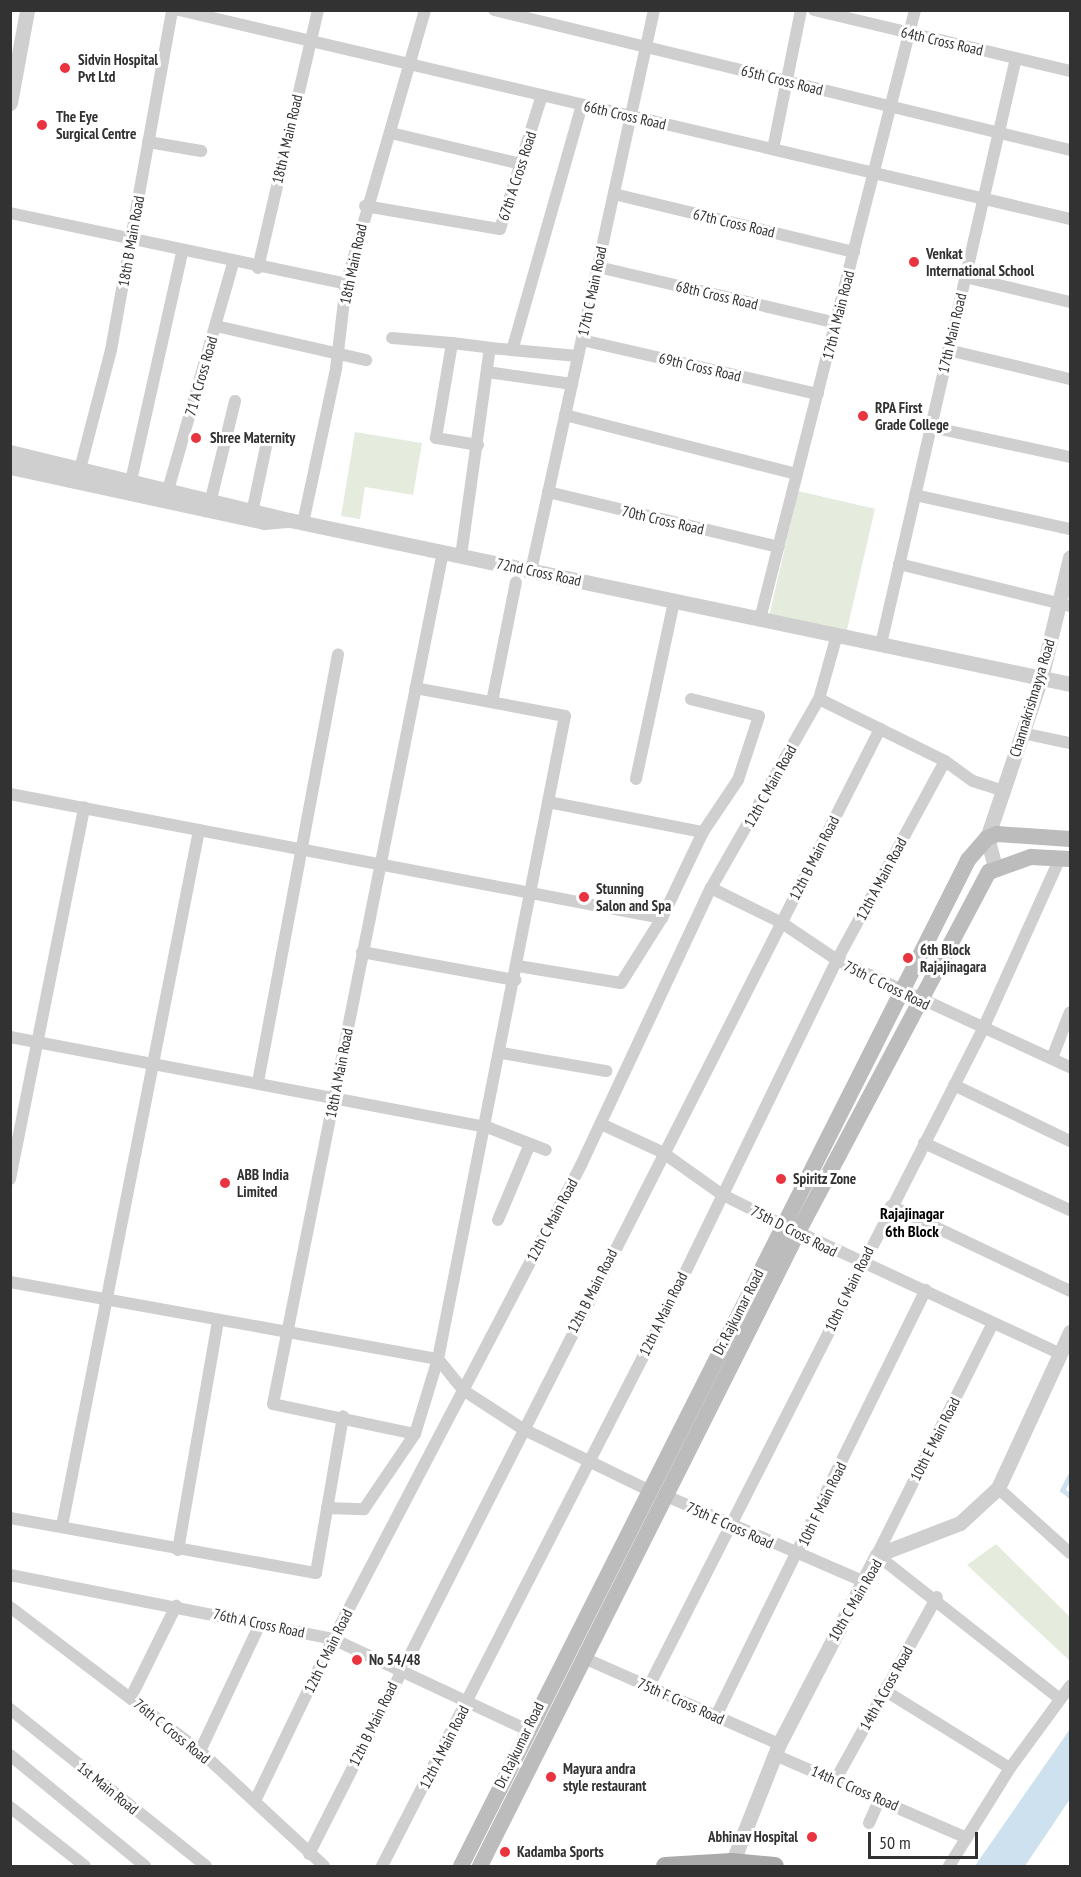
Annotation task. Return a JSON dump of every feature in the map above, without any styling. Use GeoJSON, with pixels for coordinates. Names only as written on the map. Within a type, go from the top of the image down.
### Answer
{"type":"FeatureCollection","features":[{"type":"Feature","properties":{"kind":"main road"},"geometry":{"type":"LineString","coordinates":[[987,838],[1009,833],[1071,839]]}},
{"type":"Feature","properties":{"kind":"main road","name":"Dr. Rajkumar Road"},"geometry":{"type":"LineString","coordinates":[[461,1866],[527,1730],[968,860],[987,838]]}},
{"type":"Feature","properties":{"kind":"main road"},"geometry":{"type":"LineString","coordinates":[[995,867],[1031,857],[1065,858]]}},
{"type":"Feature","properties":{"kind":"main road","name":"Dr. Rajkumar Road"},"geometry":{"type":"LineString","coordinates":[[480,1866],[664,1495],[798,1232],[919,1001],[995,867]]}},
{"type":"Feature","properties":{"kind":"main road"},"geometry":{"type":"LineString","coordinates":[[664,1866],[732,1864],[775,1866]]}},
{"type":"Feature","properties":{"kind":"street"},"geometry":{"type":"LineString","coordinates":[[10,104],[27,10]]}},
{"type":"Feature","properties":{"kind":"street","name":"18th B Main Road"},"geometry":{"type":"LineString","coordinates":[[80,469],[111,350],[172,10]]}},
{"type":"Feature","properties":{"kind":"street","name":"66th Cross Road"},"geometry":{"type":"LineString","coordinates":[[179,10],[1071,219]]}},
{"type":"Feature","properties":{"kind":"street","name":"18th A Main Road"},"geometry":{"type":"LineString","coordinates":[[258,268],[318,10]]}},
{"type":"Feature","properties":{"kind":"street","name":"18th Main Road"},"geometry":{"type":"LineString","coordinates":[[297,522],[338,356],[346,284],[365,206],[391,134],[425,10]]}},
{"type":"Feature","properties":{"kind":"street","name":"65th Cross Road"},"geometry":{"type":"LineString","coordinates":[[494,10],[1071,150]]}},
{"type":"Feature","properties":{"kind":"street","name":"17th C Main Road"},"geometry":{"type":"LineString","coordinates":[[531,571],[654,10]]}},
{"type":"Feature","properties":{"kind":"street"},"geometry":{"type":"LineString","coordinates":[[773,149],[801,10]]}},
{"type":"Feature","properties":{"kind":"street","name":"64th Cross Road"},"geometry":{"type":"LineString","coordinates":[[814,10],[1071,71]]}},
{"type":"Feature","properties":{"kind":"street","name":"17th A Main Road"},"geometry":{"type":"LineString","coordinates":[[760,619],[915,10]]}},
{"type":"Feature","properties":{"kind":"street","name":"17th Main Road"},"geometry":{"type":"LineString","coordinates":[[881,644],[1016,58]]}},
{"type":"Feature","properties":{"kind":"street","name":"67th A Cross Road"},"geometry":{"type":"LineString","coordinates":[[365,206],[500,229],[542,95]]}},
{"type":"Feature","properties":{"kind":"street"},"geometry":{"type":"LineString","coordinates":[[513,347],[582,105]]}},
{"type":"Feature","properties":{"kind":"street"},"geometry":{"type":"LineString","coordinates":[[391,134],[521,165]]}},
{"type":"Feature","properties":{"kind":"street"},"geometry":{"type":"LineString","coordinates":[[148,142],[201,151]]}},
{"type":"Feature","properties":{"kind":"street","name":"67th Cross Road"},"geometry":{"type":"LineString","coordinates":[[614,194],[854,252]]}},
{"type":"Feature","properties":{"kind":"street"},"geometry":{"type":"LineString","coordinates":[[10,213],[234,263],[346,284]]}},
{"type":"Feature","properties":{"kind":"street"},"geometry":{"type":"LineString","coordinates":[[130,481],[182,252]]}},
{"type":"Feature","properties":{"kind":"street","name":"71 A Cross Road"},"geometry":{"type":"LineString","coordinates":[[168,490],[234,263]]}},
{"type":"Feature","properties":{"kind":"street","name":"68th Cross Road"},"geometry":{"type":"LineString","coordinates":[[597,267],[836,323]]}},
{"type":"Feature","properties":{"kind":"street"},"geometry":{"type":"LineString","coordinates":[[965,277],[1071,302]]}},
{"type":"Feature","properties":{"kind":"street"},"geometry":{"type":"LineString","coordinates":[[216,326],[338,356],[366,360]]}},
{"type":"Feature","properties":{"kind":"street"},"geometry":{"type":"LineString","coordinates":[[392,338],[490,348],[513,347],[578,356]]}},
{"type":"Feature","properties":{"kind":"street","name":"69th Cross Road"},"geometry":{"type":"LineString","coordinates":[[582,340],[818,394]]}},
{"type":"Feature","properties":{"kind":"street"},"geometry":{"type":"LineString","coordinates":[[452,343],[436,438],[478,445]]}},
{"type":"Feature","properties":{"kind":"street"},"geometry":{"type":"LineString","coordinates":[[461,556],[490,348]]}},
{"type":"Feature","properties":{"kind":"street"},"geometry":{"type":"LineString","coordinates":[[948,350],[1071,379]]}},
{"type":"Feature","properties":{"kind":"street"},"geometry":{"type":"LineString","coordinates":[[487,372],[572,384]]}},
{"type":"Feature","properties":{"kind":"street"},"geometry":{"type":"LineString","coordinates":[[211,499],[235,401]]}},
{"type":"Feature","properties":{"kind":"street"},"geometry":{"type":"LineString","coordinates":[[565,415],[797,474]]}},
{"type":"Feature","properties":{"kind":"street"},"geometry":{"type":"LineString","coordinates":[[931,427],[1071,457]]}},
{"type":"Feature","properties":{"kind":"street"},"geometry":{"type":"LineString","coordinates":[[253,508],[266,447]]}},
{"type":"Feature","properties":{"kind":"street","name":"72nd Cross Road"},"geometry":{"type":"LineString","coordinates":[[10,452],[253,508],[266,517],[1071,684]]}},
{"type":"Feature","properties":{"kind":"street"},"geometry":{"type":"LineString","coordinates":[[10,467],[266,517]]}},
{"type":"Feature","properties":{"kind":"street","name":"70th Cross Road"},"geometry":{"type":"LineString","coordinates":[[548,492],[779,547]]}},
{"type":"Feature","properties":{"kind":"street"},"geometry":{"type":"LineString","coordinates":[[915,495],[1071,529]]}},
{"type":"Feature","properties":{"kind":"street","name":"18th A Main Road"},"geometry":{"type":"LineString","coordinates":[[415,1434],[343,1416],[273,1404],[443,552]]}},
{"type":"Feature","properties":{"kind":"street","name":"Channakrishnayya Road"},"geometry":{"type":"LineString","coordinates":[[987,838],[1065,605],[1071,557]]}},
{"type":"Feature","properties":{"kind":"street"},"geometry":{"type":"LineString","coordinates":[[899,564],[1065,605]]}},
{"type":"Feature","properties":{"kind":"street"},"geometry":{"type":"LineString","coordinates":[[492,702],[516,582]]}},
{"type":"Feature","properties":{"kind":"street"},"geometry":{"type":"LineString","coordinates":[[636,779],[674,601]]}},
{"type":"Feature","properties":{"kind":"street","name":"12th C Main Road"},"geometry":{"type":"LineString","coordinates":[[255,1801],[333,1639],[601,1124],[711,888],[819,699],[837,635]]}},
{"type":"Feature","properties":{"kind":"street"},"geometry":{"type":"LineString","coordinates":[[258,1082],[298,849],[338,654]]}},
{"type":"Feature","properties":{"kind":"street"},"geometry":{"type":"LineString","coordinates":[[327,1508],[364,1509],[415,1434],[438,1359],[502,1053],[565,716],[416,688]]}},
{"type":"Feature","properties":{"kind":"street"},"geometry":{"type":"LineString","coordinates":[[518,966],[621,983],[662,918],[703,832],[738,780],[759,716],[692,699]]}},
{"type":"Feature","properties":{"kind":"street"},"geometry":{"type":"LineString","coordinates":[[819,699],[945,761],[973,781],[1002,791]]}},
{"type":"Feature","properties":{"kind":"street","name":"12th B Main Road"},"geometry":{"type":"LineString","coordinates":[[309,1854],[662,1152],[880,729]]}},
{"type":"Feature","properties":{"kind":"street"},"geometry":{"type":"LineString","coordinates":[[1022,733],[1071,743]]}},
{"type":"Feature","properties":{"kind":"street","name":"12th A Main Road"},"geometry":{"type":"LineString","coordinates":[[382,1866],[588,1461],[837,960],[945,761]]}},
{"type":"Feature","properties":{"kind":"street"},"geometry":{"type":"LineString","coordinates":[[10,794],[662,918]]}},
{"type":"Feature","properties":{"kind":"street"},"geometry":{"type":"LineString","coordinates":[[548,802],[703,832]]}},
{"type":"Feature","properties":{"kind":"street"},"geometry":{"type":"LineString","coordinates":[[10,1179],[84,807]]}},
{"type":"Feature","properties":{"kind":"street"},"geometry":{"type":"LineString","coordinates":[[62,1526],[200,830]]}},
{"type":"Feature","properties":{"kind":"street"},"geometry":{"type":"LineString","coordinates":[[987,838],[995,867]]}},
{"type":"Feature","properties":{"kind":"street","name":"10th G Main Road"},"geometry":{"type":"LineString","coordinates":[[649,1686],[860,1264],[982,1031],[1065,858]]}},
{"type":"Feature","properties":{"kind":"street","name":"75th C Cross Road"},"geometry":{"type":"LineString","coordinates":[[711,888],[782,923],[837,960],[919,1001],[982,1031],[1071,1067]]}},
{"type":"Feature","properties":{"kind":"street"},"geometry":{"type":"LineString","coordinates":[[362,952],[515,980]]}},
{"type":"Feature","properties":{"kind":"street"},"geometry":{"type":"LineString","coordinates":[[1052,1058],[1071,1012]]}},
{"type":"Feature","properties":{"kind":"street"},"geometry":{"type":"LineString","coordinates":[[10,1037],[487,1127],[546,1150]]}},
{"type":"Feature","properties":{"kind":"street"},"geometry":{"type":"LineString","coordinates":[[502,1053],[606,1071]]}},
{"type":"Feature","properties":{"kind":"street"},"geometry":{"type":"LineString","coordinates":[[954,1085],[1071,1141]]}},
{"type":"Feature","properties":{"kind":"street","name":"75th D Cross Road"},"geometry":{"type":"LineString","coordinates":[[601,1124],[662,1152],[721,1194],[860,1264],[926,1290],[1061,1354]]}},
{"type":"Feature","properties":{"kind":"street"},"geometry":{"type":"LineString","coordinates":[[498,1220],[530,1143]]}},
{"type":"Feature","properties":{"kind":"street"},"geometry":{"type":"LineString","coordinates":[[924,1143],[1071,1210]]}},
{"type":"Feature","properties":{"kind":"street"},"geometry":{"type":"LineString","coordinates":[[891,1206],[1071,1291]]}},
{"type":"Feature","properties":{"kind":"street"},"geometry":{"type":"LineString","coordinates":[[10,1282],[438,1359],[463,1390],[523,1429],[648,1490]]}},
{"type":"Feature","properties":{"kind":"street","name":"10th F Main Road"},"geometry":{"type":"LineString","coordinates":[[716,1716],[797,1556],[926,1290]]}},
{"type":"Feature","properties":{"kind":"street"},"geometry":{"type":"LineString","coordinates":[[178,1550],[218,1320]]}},
{"type":"Feature","properties":{"kind":"street","name":"10th E Main Road"},"geometry":{"type":"LineString","coordinates":[[878,1555],[993,1323]]}},
{"type":"Feature","properties":{"kind":"street","name":"10th C Main Road"},"geometry":{"type":"LineString","coordinates":[[732,1864],[777,1750],[878,1555],[960,1524],[998,1488],[1071,1332]]}},
{"type":"Feature","properties":{"kind":"street"},"geometry":{"type":"LineString","coordinates":[[10,1518],[316,1573],[343,1416]]}},
{"type":"Feature","properties":{"kind":"street"},"geometry":{"type":"LineString","coordinates":[[998,1488],[1071,1553]]}},
{"type":"Feature","properties":{"kind":"street","name":"75th E Cross Road"},"geometry":{"type":"LineString","coordinates":[[664,1495],[797,1556],[863,1581]]}},
{"type":"Feature","properties":{"kind":"street"},"geometry":{"type":"LineString","coordinates":[[878,1555],[937,1597],[1059,1698]]}},
{"type":"Feature","properties":{"kind":"street","name":"76th A Cross Road"},"geometry":{"type":"LineString","coordinates":[[10,1575],[176,1606],[333,1639],[401,1668],[527,1730]]}},
{"type":"Feature","properties":{"kind":"street","name":"14th A Cross Road"},"geometry":{"type":"LineString","coordinates":[[836,1779],[937,1597]]}},
{"type":"Feature","properties":{"kind":"street"},"geometry":{"type":"LineString","coordinates":[[131,1697],[176,1606]]}},
{"type":"Feature","properties":{"kind":"street","name":"76th C Cross Road"},"geometry":{"type":"LineString","coordinates":[[10,1607],[131,1697],[200,1752],[324,1866]]}},
{"type":"Feature","properties":{"kind":"street"},"geometry":{"type":"LineString","coordinates":[[200,1752],[260,1624]]}},
{"type":"Feature","properties":{"kind":"street","name":"75th F Cross Road"},"geometry":{"type":"LineString","coordinates":[[584,1658],[716,1716],[777,1750]]}},
{"type":"Feature","properties":{"kind":"street"},"geometry":{"type":"LineString","coordinates":[[949,1866],[1010,1768],[1059,1698],[1071,1686]]}},
{"type":"Feature","properties":{"kind":"street"},"geometry":{"type":"LineString","coordinates":[[884,1690],[1010,1768]]}},
{"type":"Feature","properties":{"kind":"street","name":"1st Main Road"},"geometry":{"type":"LineString","coordinates":[[10,1709],[206,1866]]}},
{"type":"Feature","properties":{"kind":"street","name":"14th C Cross Road"},"geometry":{"type":"LineString","coordinates":[[777,1750],[967,1838]]}},
{"type":"Feature","properties":{"kind":"street"},"geometry":{"type":"LineString","coordinates":[[10,1755],[145,1866]]}},
{"type":"Feature","properties":{"kind":"street"},"geometry":{"type":"LineString","coordinates":[[869,1824],[880,1798]]}},
{"type":"Feature","properties":{"kind":"street"},"geometry":{"type":"LineString","coordinates":[[10,1807],[85,1866]]}},
{"type":"Feature","properties":{"kind":"shaded area"},"geometry":{"type":"Polygon","coordinates":[[[355,432],[422,443],[413,495],[365,487],[360,519],[341,516],[355,432]]]}},
{"type":"Feature","properties":{"kind":"shaded area"},"geometry":{"type":"Polygon","coordinates":[[[798,491],[875,509],[846,633],[769,615],[798,491]]]}},
{"type":"Feature","properties":{"kind":"shaded area"},"geometry":{"type":"Polygon","coordinates":[[[996,1544],[1070,1617],[1070,1661],[967,1565],[996,1544]]]}},
{"type":"Feature","properties":{"kind":"water"},"geometry":{"type":"Polygon","coordinates":[[[1070,1729],[1070,1799],[1025,1866],[975,1866],[1070,1729]]]}},
{"type":"Feature","properties":{"kind":"waterway"},"geometry":{"type":"LineString","coordinates":[[1070,1476],[1063,1490],[1070,1496]]}},
{"type":"Feature","properties":{"kind":"place","name":"Sidvin Hospital Pvt Ltd"},"geometry":{"type":"Point","coordinates":[65,68]}},
{"type":"Feature","properties":{"kind":"place","name":"The Eye Surgical Centre"},"geometry":{"type":"Point","coordinates":[42,125]}},
{"type":"Feature","properties":{"kind":"place","name":"Venkat International School"},"geometry":{"type":"Point","coordinates":[914,262]}},
{"type":"Feature","properties":{"kind":"place","name":"RPA First Grade College"},"geometry":{"type":"Point","coordinates":[863,416]}},
{"type":"Feature","properties":{"kind":"place","name":"Shree Maternity"},"geometry":{"type":"Point","coordinates":[196,438]}},
{"type":"Feature","properties":{"kind":"place","name":"Stunning Salon and Spa"},"geometry":{"type":"Point","coordinates":[584,897]}},
{"type":"Feature","properties":{"kind":"place","name":"6th Block Rajajinagara"},"geometry":{"type":"Point","coordinates":[908,958]}},
{"type":"Feature","properties":{"kind":"place","name":"Spiritz Zone"},"geometry":{"type":"Point","coordinates":[781,1179]}},
{"type":"Feature","properties":{"kind":"place","name":"ABB India Limited"},"geometry":{"type":"Point","coordinates":[225,1183]}},
{"type":"Feature","properties":{"kind":"place","name":"No 54/48"},"geometry":{"type":"Point","coordinates":[357,1660]}},
{"type":"Feature","properties":{"kind":"place","name":"Mayura andra style restaurant"},"geometry":{"type":"Point","coordinates":[551,1777]}},
{"type":"Feature","properties":{"kind":"place","name":"Abhinav Hospital"},"geometry":{"type":"Point","coordinates":[812,1837]}},
{"type":"Feature","properties":{"kind":"place","name":"Kadamba Sports"},"geometry":{"type":"Point","coordinates":[505,1852]}},
{"type":"Feature","properties":{"kind":"district","name":"Rajajinagar 6th Block"},"geometry":{"type":"Point","coordinates":[912,1222]}}]}
